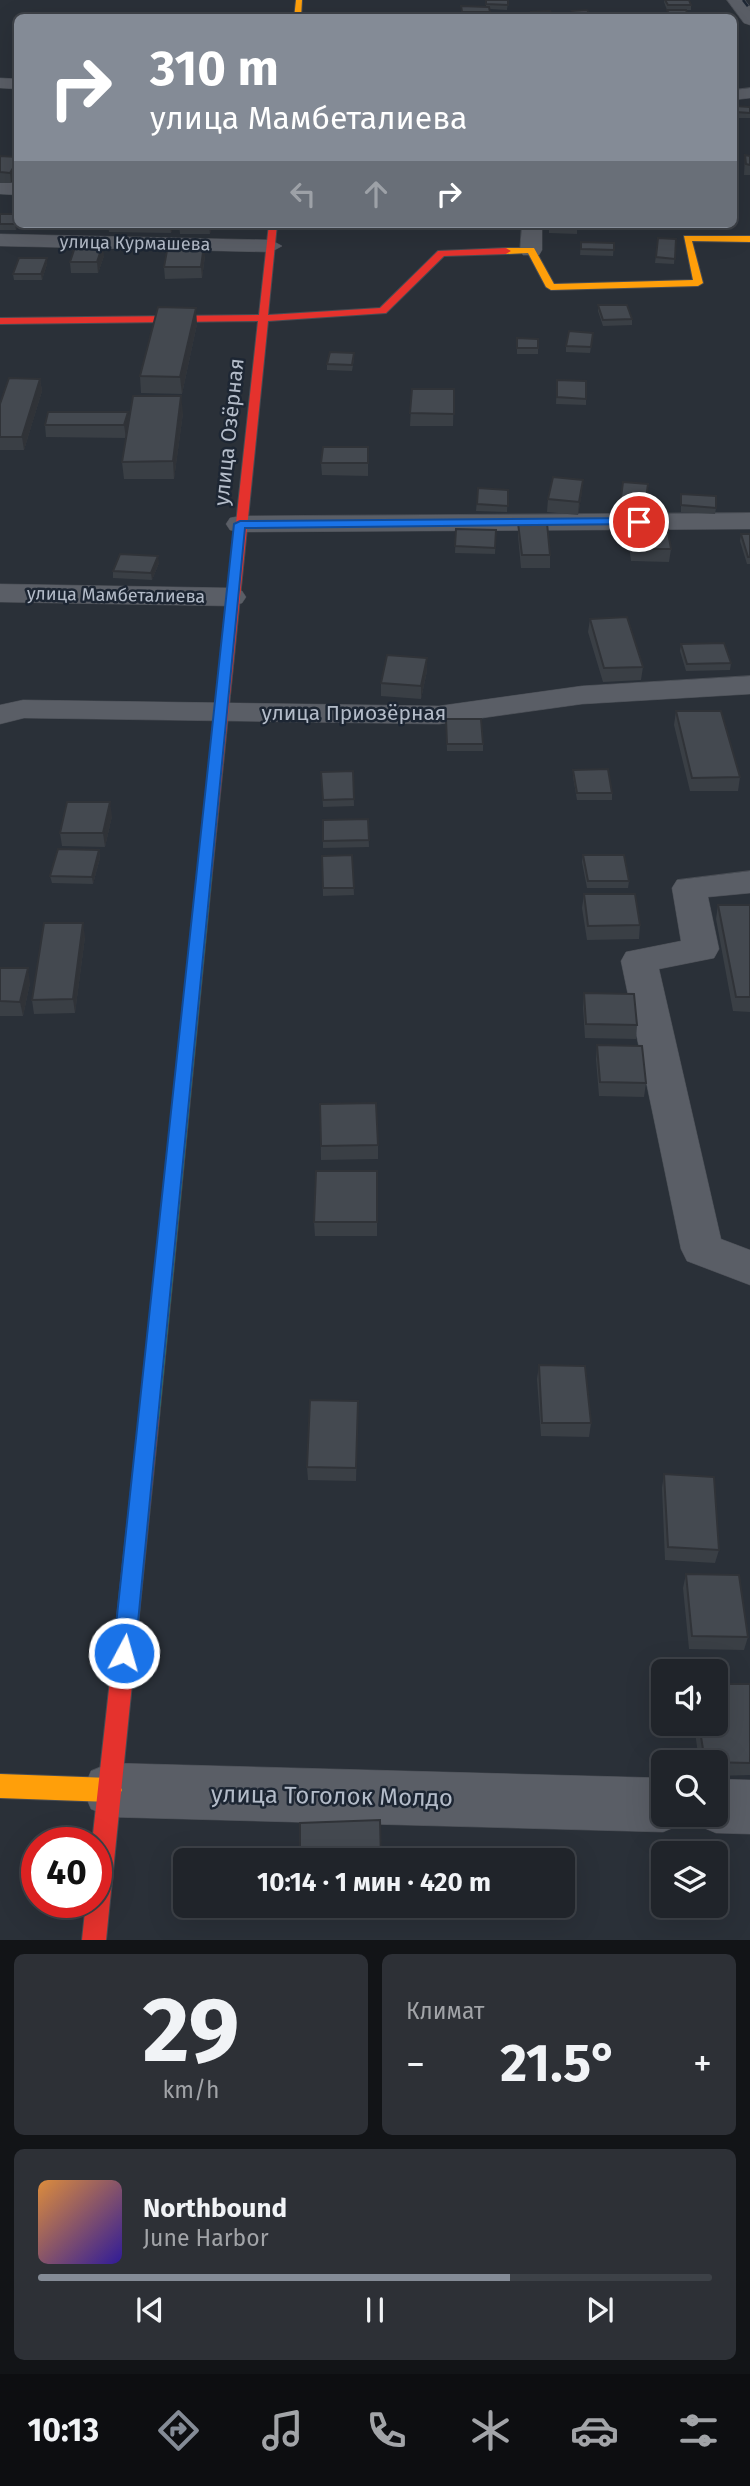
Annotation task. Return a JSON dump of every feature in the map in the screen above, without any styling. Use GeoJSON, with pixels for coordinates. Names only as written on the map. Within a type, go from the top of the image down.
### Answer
{"type":"FeatureCollection","features":[{"type":"Feature","properties":{"kind":"street"},"geometry":{"type":"LineString","coordinates":[[735,0],[750,20]]}},
{"type":"Feature","properties":{"kind":"street","name":"улица Озёрная"},"geometry":{"type":"LineString","coordinates":[[94,1940],[219,713],[273,228]]}},
{"type":"Feature","properties":{"kind":"street"},"geometry":{"type":"LineString","coordinates":[[532,228],[531,250],[551,287],[698,283],[687,238],[750,239]]}},
{"type":"Feature","properties":{"kind":"street","name":"улица Курмашева"},"geometry":{"type":"LineString","coordinates":[[0,240],[103,233],[271,246]]}},
{"type":"Feature","properties":{"kind":"street"},"geometry":{"type":"LineString","coordinates":[[0,321],[262,318],[383,311],[441,253],[531,250]]}},
{"type":"Feature","properties":{"kind":"street"},"geometry":{"type":"LineString","coordinates":[[240,524],[750,521]]}},
{"type":"Feature","properties":{"kind":"street","name":"улица Мамбеталиева"},"geometry":{"type":"LineString","coordinates":[[0,593],[232,597]]}},
{"type":"Feature","properties":{"kind":"street","name":"улица Приозёрная"},"geometry":{"type":"LineString","coordinates":[[0,715],[23,709],[439,715],[582,695],[750,685]]}},
{"type":"Feature","properties":{"kind":"street"},"geometry":{"type":"LineString","coordinates":[[750,882],[689,888],[701,949],[639,961],[702,1248],[750,1268]]}},
{"type":"Feature","properties":{"kind":"street","name":"улица Тоголок Молдо"},"geometry":{"type":"LineString","coordinates":[[0,1786],[651,1805]]}},
{"type":"Feature","properties":{"kind":"street"},"geometry":{"type":"LineString","coordinates":[[728,1806],[750,1807]]}},
{"type":"Feature","properties":{"kind":"building"},"geometry":{"type":"Polygon","coordinates":[[[486,0],[508,0],[508,5],[486,4],[486,0]]]}},
{"type":"Feature","properties":{"kind":"building"},"geometry":{"type":"Polygon","coordinates":[[[665,0],[689,0],[691,5],[668,5],[665,0]]]}},
{"type":"Feature","properties":{"kind":"building"},"geometry":{"type":"Polygon","coordinates":[[[461,6],[489,7],[490,12],[462,12],[461,6]]]}},
{"type":"Feature","properties":{"kind":"building"},"geometry":{"type":"Polygon","coordinates":[[[587,10],[590,14],[574,14],[572,11],[587,10]]]}},
{"type":"Feature","properties":{"kind":"building"},"geometry":{"type":"Polygon","coordinates":[[[667,10],[686,10],[688,14],[669,14],[667,10]]]}},
{"type":"Feature","properties":{"kind":"building"},"geometry":{"type":"Polygon","coordinates":[[[550,11],[551,14],[532,14],[531,12],[550,11]]]}},
{"type":"Feature","properties":{"kind":"building"},"geometry":{"type":"Polygon","coordinates":[[[737,106],[750,107],[750,113],[737,112],[737,106]]]}},
{"type":"Feature","properties":{"kind":"building"},"geometry":{"type":"Polygon","coordinates":[[[745,155],[750,156],[750,165],[746,164],[745,155]]]}},
{"type":"Feature","properties":{"kind":"building"},"geometry":{"type":"Polygon","coordinates":[[[0,156],[14,157],[14,166],[10,173],[0,172],[0,156]]]}},
{"type":"Feature","properties":{"kind":"building"},"geometry":{"type":"Polygon","coordinates":[[[0,214],[14,214],[14,224],[0,224],[0,214]]]}},
{"type":"Feature","properties":{"kind":"building"},"geometry":{"type":"Polygon","coordinates":[[[658,238],[676,239],[675,259],[656,257],[658,238]]]}},
{"type":"Feature","properties":{"kind":"building"},"geometry":{"type":"Polygon","coordinates":[[[581,242],[614,243],[614,250],[581,249],[581,242]]]}},
{"type":"Feature","properties":{"kind":"building"},"geometry":{"type":"Polygon","coordinates":[[[76,244],[103,244],[97,262],[70,262],[76,244]]]}},
{"type":"Feature","properties":{"kind":"building"},"geometry":{"type":"Polygon","coordinates":[[[168,245],[204,245],[201,267],[164,267],[168,245]]]}},
{"type":"Feature","properties":{"kind":"building"},"geometry":{"type":"Polygon","coordinates":[[[19,258],[47,258],[41,274],[13,274],[19,258]]]}},
{"type":"Feature","properties":{"kind":"building"},"geometry":{"type":"Polygon","coordinates":[[[598,305],[627,305],[632,319],[603,320],[598,305]]]}},
{"type":"Feature","properties":{"kind":"building"},"geometry":{"type":"Polygon","coordinates":[[[158,307],[196,308],[180,377],[140,376],[158,307]]]}},
{"type":"Feature","properties":{"kind":"building"},"geometry":{"type":"Polygon","coordinates":[[[569,331],[593,333],[591,347],[566,346],[569,331]]]}},
{"type":"Feature","properties":{"kind":"building"},"geometry":{"type":"Polygon","coordinates":[[[517,338],[538,339],[538,348],[517,348],[517,338]]]}},
{"type":"Feature","properties":{"kind":"building"},"geometry":{"type":"Polygon","coordinates":[[[330,352],[354,353],[352,365],[327,364],[330,352]]]}},
{"type":"Feature","properties":{"kind":"building"},"geometry":{"type":"Polygon","coordinates":[[[9,378],[40,379],[22,437],[0,437],[0,404],[9,378]]]}},
{"type":"Feature","properties":{"kind":"building"},"geometry":{"type":"Polygon","coordinates":[[[557,380],[586,381],[586,399],[557,397],[557,380]]]}},
{"type":"Feature","properties":{"kind":"building"},"geometry":{"type":"Polygon","coordinates":[[[412,389],[454,389],[454,414],[410,413],[412,389]]]}},
{"type":"Feature","properties":{"kind":"building"},"geometry":{"type":"Polygon","coordinates":[[[133,396],[181,396],[173,461],[122,462],[133,396]]]}},
{"type":"Feature","properties":{"kind":"building"},"geometry":{"type":"Polygon","coordinates":[[[48,412],[128,412],[124,425],[45,425],[48,412]]]}},
{"type":"Feature","properties":{"kind":"building"},"geometry":{"type":"Polygon","coordinates":[[[323,447],[368,447],[368,463],[321,463],[323,447]]]}},
{"type":"Feature","properties":{"kind":"building"},"geometry":{"type":"Polygon","coordinates":[[[553,477],[583,480],[579,502],[548,499],[553,477]]]}},
{"type":"Feature","properties":{"kind":"building"},"geometry":{"type":"Polygon","coordinates":[[[623,482],[648,484],[645,507],[620,505],[623,482]]]}},
{"type":"Feature","properties":{"kind":"building"},"geometry":{"type":"Polygon","coordinates":[[[478,488],[508,490],[508,506],[477,504],[478,488]]]}},
{"type":"Feature","properties":{"kind":"building"},"geometry":{"type":"Polygon","coordinates":[[[681,494],[716,496],[716,508],[681,505],[681,494]]]}},
{"type":"Feature","properties":{"kind":"building"},"geometry":{"type":"Polygon","coordinates":[[[518,523],[547,523],[550,555],[522,555],[518,523]]]}},
{"type":"Feature","properties":{"kind":"building"},"geometry":{"type":"Polygon","coordinates":[[[629,526],[667,526],[671,549],[632,549],[629,526]]]}},
{"type":"Feature","properties":{"kind":"building"},"geometry":{"type":"Polygon","coordinates":[[[456,529],[496,530],[495,548],[455,546],[456,529]]]}},
{"type":"Feature","properties":{"kind":"building"},"geometry":{"type":"Polygon","coordinates":[[[741,534],[750,534],[750,557],[748,557],[741,534]]]}},
{"type":"Feature","properties":{"kind":"building"},"geometry":{"type":"Polygon","coordinates":[[[120,554],[158,556],[151,573],[113,571],[120,554]]]}},
{"type":"Feature","properties":{"kind":"building"},"geometry":{"type":"Polygon","coordinates":[[[627,617],[643,667],[604,668],[590,619],[627,617]]]}},
{"type":"Feature","properties":{"kind":"building"},"geometry":{"type":"Polygon","coordinates":[[[724,643],[731,663],[687,664],[681,644],[724,643]]]}},
{"type":"Feature","properties":{"kind":"building"},"geometry":{"type":"Polygon","coordinates":[[[387,655],[427,658],[421,686],[381,683],[387,655]]]}},
{"type":"Feature","properties":{"kind":"building"},"geometry":{"type":"Polygon","coordinates":[[[676,711],[721,711],[740,777],[692,778],[676,711]]]}},
{"type":"Feature","properties":{"kind":"building"},"geometry":{"type":"Polygon","coordinates":[[[446,719],[481,719],[483,744],[447,744],[446,719]]]}},
{"type":"Feature","properties":{"kind":"building"},"geometry":{"type":"Polygon","coordinates":[[[608,769],[612,793],[577,793],[573,770],[608,769]]]}},
{"type":"Feature","properties":{"kind":"building"},"geometry":{"type":"Polygon","coordinates":[[[353,771],[354,799],[323,800],[321,772],[353,771]]]}},
{"type":"Feature","properties":{"kind":"building"},"geometry":{"type":"Polygon","coordinates":[[[67,802],[110,802],[103,833],[60,833],[67,802]]]}},
{"type":"Feature","properties":{"kind":"building"},"geometry":{"type":"Polygon","coordinates":[[[368,819],[369,840],[323,841],[323,820],[368,819]]]}},
{"type":"Feature","properties":{"kind":"building"},"geometry":{"type":"Polygon","coordinates":[[[58,849],[99,850],[92,877],[50,876],[58,849]]]}},
{"type":"Feature","properties":{"kind":"building"},"geometry":{"type":"Polygon","coordinates":[[[352,855],[354,888],[323,888],[322,856],[352,855]]]}},
{"type":"Feature","properties":{"kind":"building"},"geometry":{"type":"Polygon","coordinates":[[[583,855],[624,855],[629,881],[588,881],[583,855]]]}},
{"type":"Feature","properties":{"kind":"building"},"geometry":{"type":"Polygon","coordinates":[[[584,894],[635,894],[640,925],[588,926],[584,894]]]}},
{"type":"Feature","properties":{"kind":"building"},"geometry":{"type":"Polygon","coordinates":[[[718,905],[750,905],[750,997],[736,997],[718,905]]]}},
{"type":"Feature","properties":{"kind":"building"},"geometry":{"type":"Polygon","coordinates":[[[44,923],[83,923],[73,999],[32,1000],[44,923]]]}},
{"type":"Feature","properties":{"kind":"building"},"geometry":{"type":"Polygon","coordinates":[[[0,968],[28,968],[20,1002],[0,1001],[0,968]]]}},
{"type":"Feature","properties":{"kind":"building"},"geometry":{"type":"Polygon","coordinates":[[[584,993],[634,994],[637,1025],[586,1024],[584,993]]]}},
{"type":"Feature","properties":{"kind":"building"},"geometry":{"type":"Polygon","coordinates":[[[597,1045],[642,1046],[646,1083],[600,1082],[597,1045]]]}},
{"type":"Feature","properties":{"kind":"building"},"geometry":{"type":"Polygon","coordinates":[[[376,1103],[378,1145],[321,1146],[320,1104],[376,1103]]]}},
{"type":"Feature","properties":{"kind":"building"},"geometry":{"type":"Polygon","coordinates":[[[316,1171],[377,1171],[377,1222],[314,1222],[316,1171]]]}},
{"type":"Feature","properties":{"kind":"building"},"geometry":{"type":"Polygon","coordinates":[[[539,1365],[585,1366],[591,1423],[542,1423],[539,1365]]]}},
{"type":"Feature","properties":{"kind":"building"},"geometry":{"type":"Polygon","coordinates":[[[310,1400],[358,1401],[356,1468],[307,1467],[310,1400]]]}},
{"type":"Feature","properties":{"kind":"building"},"geometry":{"type":"Polygon","coordinates":[[[664,1474],[714,1477],[719,1550],[668,1547],[664,1474]]]}},
{"type":"Feature","properties":{"kind":"building"},"geometry":{"type":"Polygon","coordinates":[[[686,1574],[739,1575],[748,1637],[692,1636],[686,1574]]]}},
{"type":"Feature","properties":{"kind":"building"},"geometry":{"type":"Polygon","coordinates":[[[728,1684],[750,1684],[750,1763],[728,1763],[728,1750],[703,1750],[701,1736],[728,1736],[728,1684]]]}},
{"type":"Feature","properties":{"kind":"building"},"geometry":{"type":"Polygon","coordinates":[[[380,1820],[381,1848],[300,1848],[300,1823],[380,1820]]]}},
{"type":"Feature","properties":{"kind":"railway"},"geometry":{"type":"LineString","coordinates":[[743,0],[750,9]]}},
{"type":"Feature","properties":{"kind":"traffic: fast"},"geometry":{"type":"LineString","coordinates":[[149,1418],[205,873]]}},
{"type":"Feature","properties":{"kind":"traffic: slow"},"geometry":{"type":"LineString","coordinates":[[297,14],[299,0]]}},
{"type":"Feature","properties":{"kind":"traffic: slow"},"geometry":{"type":"LineString","coordinates":[[506,251],[531,250],[551,287],[698,283],[687,238],[750,239]]}},
{"type":"Feature","properties":{"kind":"traffic: slow"},"geometry":{"type":"LineString","coordinates":[[0,1786],[110,1790]]}},
{"type":"Feature","properties":{"kind":"traffic: jam"},"geometry":{"type":"LineString","coordinates":[[205,873],[273,228]]}},
{"type":"Feature","properties":{"kind":"traffic: jam"},"geometry":{"type":"LineString","coordinates":[[0,321],[262,318],[383,311],[441,253],[506,251]]}},
{"type":"Feature","properties":{"kind":"traffic: jam"},"geometry":{"type":"LineString","coordinates":[[94,1940],[149,1418]]}},
{"type":"Feature","properties":{"kind":"route"},"geometry":{"type":"LineString","coordinates":[[124,1653],[240,524],[639,522]]}}]}
